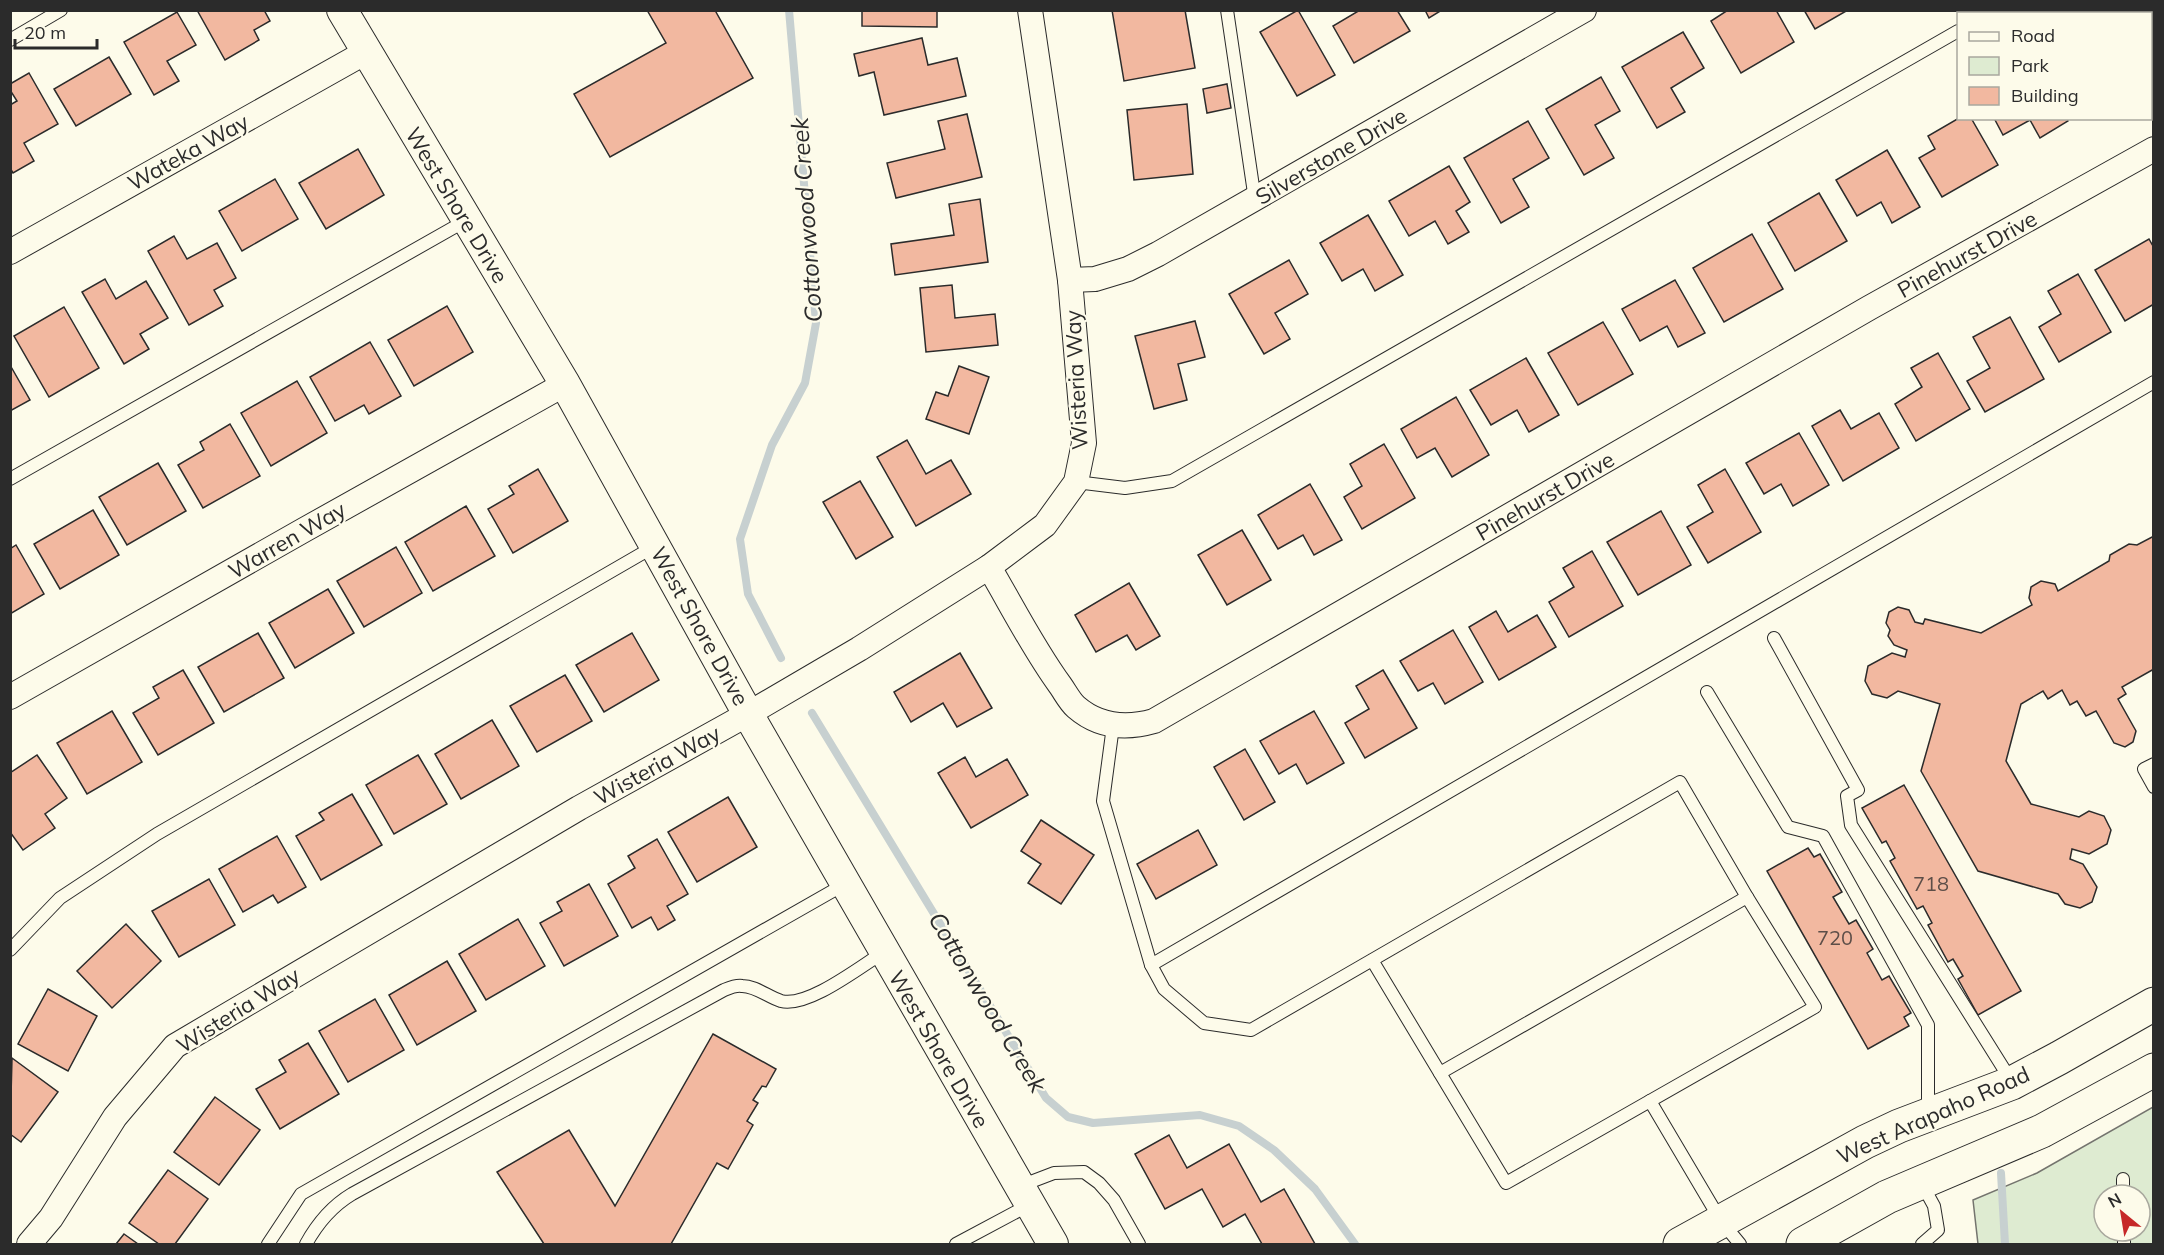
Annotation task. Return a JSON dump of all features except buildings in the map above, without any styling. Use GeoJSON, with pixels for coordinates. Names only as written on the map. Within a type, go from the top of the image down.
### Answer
{"type":"FeatureCollection","features":[{"type":"Feature","properties":{"kind":"main road","name":"West Arapaho Road"},"geometry":{"type":"LineString","coordinates":[[1680,1245],[1730,1233],[1865,1142],[2012,1083],[2154,1004]]}},
{"type":"Feature","properties":{"kind":"main road"},"geometry":{"type":"LineString","coordinates":[[1803,1245],[1887,1197],[2042,1131],[2154,1070]]}},
{"type":"Feature","properties":{"kind":"street","name":"West Shore Drive"},"geometry":{"type":"LineString","coordinates":[[342,10],[565,384],[748,714],[1053,1245]]}},
{"type":"Feature","properties":{"kind":"street","name":"Wisteria Way"},"geometry":{"type":"LineString","coordinates":[[29,1245],[51,1218],[115,1117],[175,1046],[579,808],[859,649],[989,567],[1045,525],[1077,482],[1084,443],[1070,280],[1030,10]]}},
{"type":"Feature","properties":{"kind":"street","name":"Silverstone Drive"},"geometry":{"type":"LineString","coordinates":[[1070,280],[1095,279],[1128,269],[1158,254],[1584,10]]}},
{"type":"Feature","properties":{"kind":"street","name":"Wateka Way"},"geometry":{"type":"LineString","coordinates":[[10,252],[366,52]]}},
{"type":"Feature","properties":{"kind":"street","name":"Pinehurst Drive"},"geometry":{"type":"LineString","coordinates":[[989,567],[1050,672],[1075,706],[1091,717],[1113,726],[1134,726],[1154,721],[1869,308],[2154,149]]}},
{"type":"Feature","properties":{"kind":"street","name":"Warren Way"},"geometry":{"type":"LineString","coordinates":[[10,697],[565,384]]}},
{"type":"Feature","properties":{"kind":"lane"},"geometry":{"type":"LineString","coordinates":[[10,40],[61,10]]}},
{"type":"Feature","properties":{"kind":"lane"},"geometry":{"type":"LineString","coordinates":[[1227,10],[1255,200]]}},
{"type":"Feature","properties":{"kind":"lane"},"geometry":{"type":"LineString","coordinates":[[1077,482],[1125,488],[1172,482],[1957,32]]}},
{"type":"Feature","properties":{"kind":"lane"},"geometry":{"type":"LineString","coordinates":[[10,479],[467,220]]}},
{"type":"Feature","properties":{"kind":"lane"},"geometry":{"type":"LineString","coordinates":[[1151,965],[2154,382]]}},
{"type":"Feature","properties":{"kind":"lane"},"geometry":{"type":"LineString","coordinates":[[10,950],[60,898],[157,834],[656,545]]}},
{"type":"Feature","properties":{"kind":"lane"},"geometry":{"type":"LineString","coordinates":[[1774,638],[1858,790],[1847,796],[1851,825],[2012,1083]]}},
{"type":"Feature","properties":{"kind":"lane"},"geometry":{"type":"LineString","coordinates":[[1707,692],[1788,827],[1823,836],[1928,1025],[1928,1115]]}},
{"type":"Feature","properties":{"kind":"lane"},"geometry":{"type":"LineString","coordinates":[[1113,726],[1103,801],[1151,965],[1164,989],[1204,1023],[1251,1030],[1372,960],[1680,782],[1815,1007],[1506,1183],[1372,960]]}},
{"type":"Feature","properties":{"kind":"lane"},"geometry":{"type":"LineString","coordinates":[[2154,764],[2144,769],[2154,787]]}},
{"type":"Feature","properties":{"kind":"lane"},"geometry":{"type":"LineString","coordinates":[[268,1245],[301,1194],[845,884]]}},
{"type":"Feature","properties":{"kind":"lane"},"geometry":{"type":"LineString","coordinates":[[1440,1073],[1747,897]]}},
{"type":"Feature","properties":{"kind":"lane"},"geometry":{"type":"LineString","coordinates":[[306,1245],[329,1212],[352,1194],[724,990],[741,986],[754,988],[782,1001],[794,1002],[827,987],[884,952]]}},
{"type":"Feature","properties":{"kind":"lane"},"geometry":{"type":"LineString","coordinates":[[1650,1101],[1730,1233]]}},
{"type":"Feature","properties":{"kind":"lane"},"geometry":{"type":"LineString","coordinates":[[956,1245],[1054,1173],[1084,1172],[1099,1183],[1114,1200],[1138,1245]]}},
{"type":"Feature","properties":{"kind":"lane"},"geometry":{"type":"LineString","coordinates":[[1921,1182],[1935,1206],[1938,1230],[1922,1245]]}},
{"type":"Feature","properties":{"kind":"green space"},"geometry":{"type":"Polygon","coordinates":[[[2153,1107],[2153,1244],[1978,1244],[1973,1200],[2037,1173],[2153,1107]]]}},
{"type":"Feature","properties":{"kind":"waterway","name":"Cottonwood Creek"},"geometry":{"type":"LineString","coordinates":[[781,658],[748,594],[740,539],[772,445],[805,383],[816,323],[789,10]]}},
{"type":"Feature","properties":{"kind":"waterway","name":"Cottonwood Creek"},"geometry":{"type":"LineString","coordinates":[[812,713],[1046,1098],[1068,1117],[1093,1123],[1200,1115],[1239,1126],[1274,1150],[1315,1189],[1355,1244]]}},
{"type":"Feature","properties":{"kind":"waterway"},"geometry":{"type":"LineString","coordinates":[[2001,1173],[2005,1244]]}}]}
